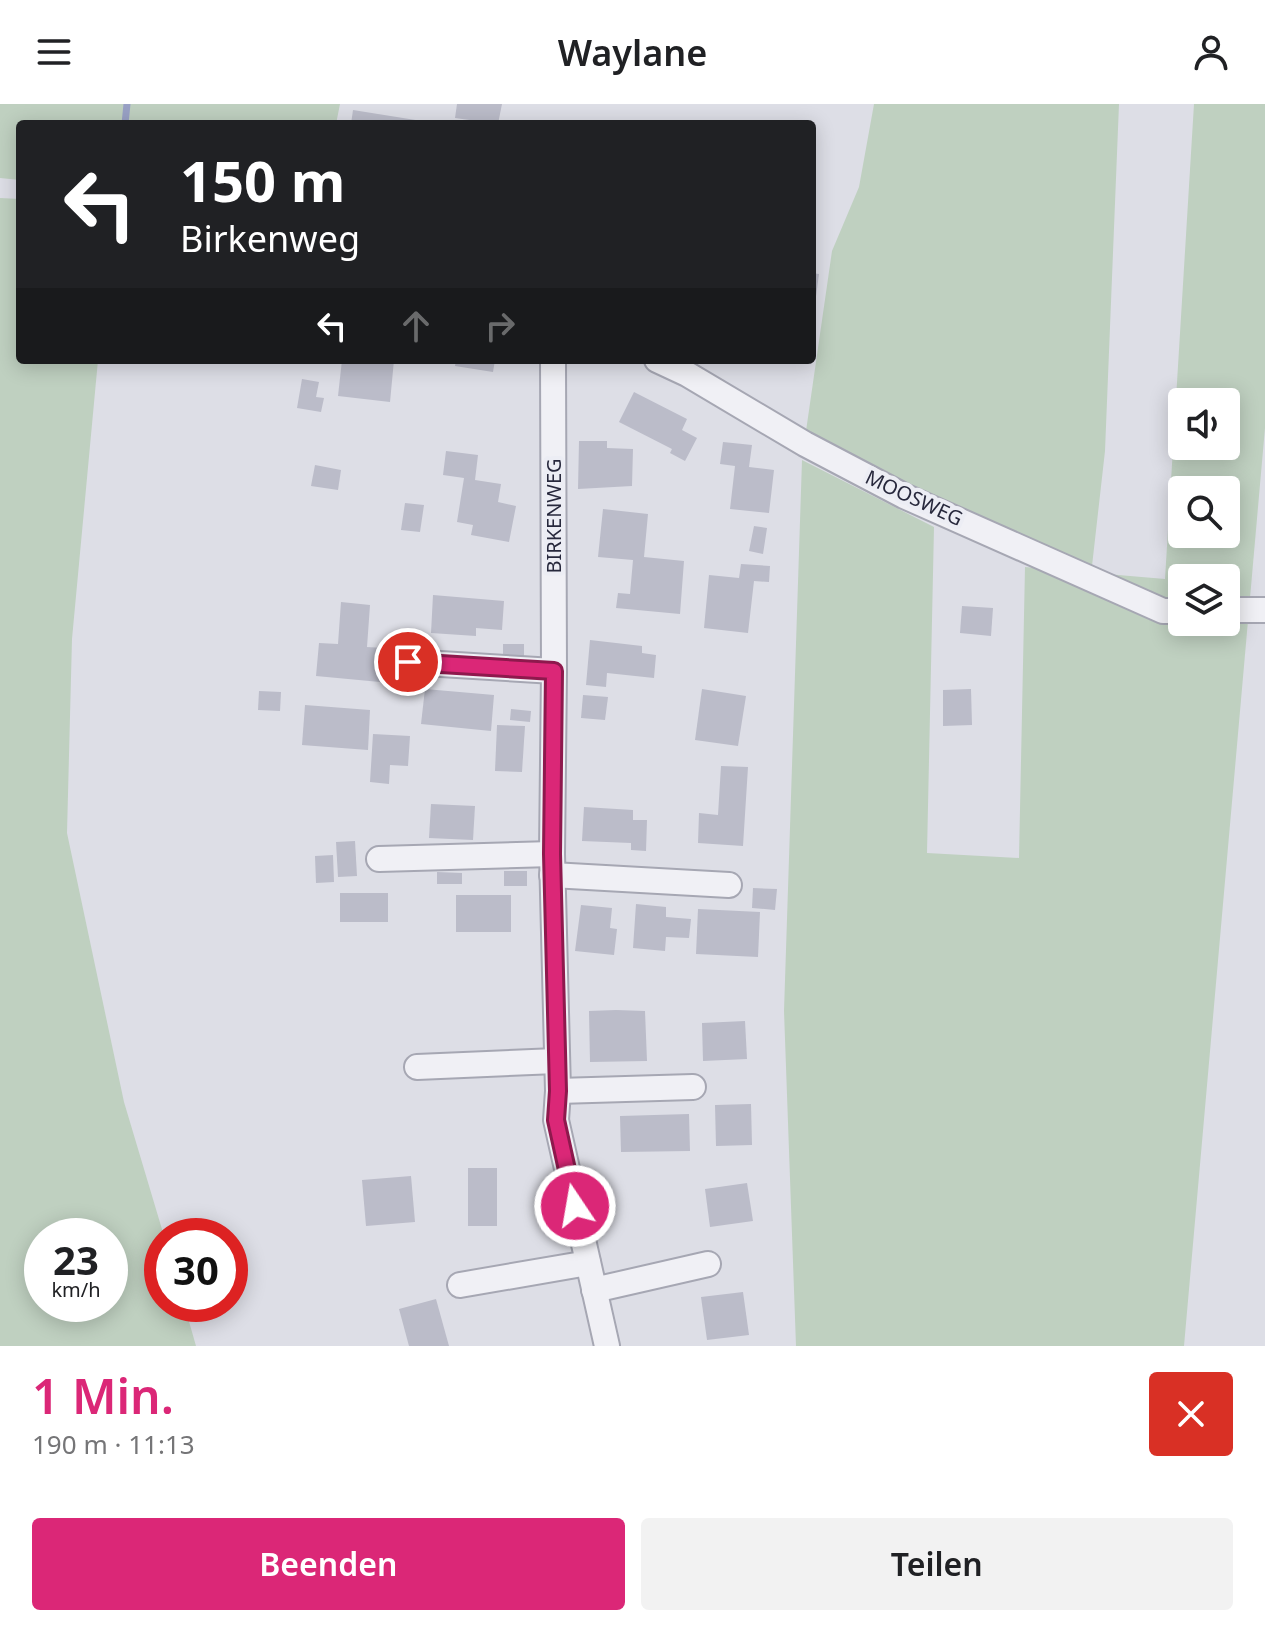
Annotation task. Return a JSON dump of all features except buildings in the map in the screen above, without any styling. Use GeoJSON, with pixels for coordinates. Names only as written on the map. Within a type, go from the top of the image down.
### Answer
{"type":"FeatureCollection","features":[{"type":"Feature","properties":{"kind":"street","name":"BIRKENWEG"},"geometry":{"type":"LineString","coordinates":[[553,364],[552,865],[558,1091],[556,1120],[607,1346]]}},
{"type":"Feature","properties":{"kind":"street","name":"MOOSWEG"},"geometry":{"type":"LineString","coordinates":[[666,364],[805,444],[904,496],[1168,611]]}},
{"type":"Feature","properties":{"kind":"street"},"geometry":{"type":"LineString","coordinates":[[1240,610],[1265,610]]}},
{"type":"Feature","properties":{"kind":"street"},"geometry":{"type":"LineString","coordinates":[[408,662],[554,671]]}},
{"type":"Feature","properties":{"kind":"street"},"geometry":{"type":"LineString","coordinates":[[379,859],[552,865],[729,885]]}},
{"type":"Feature","properties":{"kind":"street"},"geometry":{"type":"LineString","coordinates":[[417,1067],[556,1061]]}},
{"type":"Feature","properties":{"kind":"street"},"geometry":{"type":"LineString","coordinates":[[558,1091],[693,1087]]}},
{"type":"Feature","properties":{"kind":"street"},"geometry":{"type":"LineString","coordinates":[[460,1285],[588,1263]]}},
{"type":"Feature","properties":{"kind":"street"},"geometry":{"type":"LineString","coordinates":[[594,1290],[708,1264]]}},
{"type":"Feature","properties":{"kind":"green space"},"geometry":{"type":"Polygon","coordinates":[[[0,104],[340,104],[337,120],[16,120],[16,180],[0,178],[0,104]]]}},
{"type":"Feature","properties":{"kind":"green space"},"geometry":{"type":"Polygon","coordinates":[[[874,104],[1119,104],[1105,451],[1092,566],[961,511],[805,438],[832,251],[859,187],[874,104]]]}},
{"type":"Feature","properties":{"kind":"green space"},"geometry":{"type":"Polygon","coordinates":[[[1194,104],[1265,104],[1265,428],[1184,1346],[796,1346],[784,1011],[802,460],[934,527],[927,853],[1019,858],[1025,567],[1165,579],[1168,530],[1168,548],[1240,548],[1240,476],[1171,476],[1172,460],[1240,460],[1240,388],[1177,388],[1194,104]]]}},
{"type":"Feature","properties":{"kind":"green space"},"geometry":{"type":"Polygon","coordinates":[[[0,198],[16,199],[16,364],[98,364],[72,639],[67,833],[124,1102],[159,1218],[144,1218],[144,1322],[189,1322],[196,1346],[0,1346],[0,198]]]}},
{"type":"Feature","properties":{"kind":"waterway"},"geometry":{"type":"LineString","coordinates":[[125,120],[127,104]]}},
{"type":"Feature","properties":{"kind":"route"},"geometry":{"type":"LineString","coordinates":[[408,662],[554,671],[552,854],[558,1091],[556,1120],[575,1206]]}}]}
